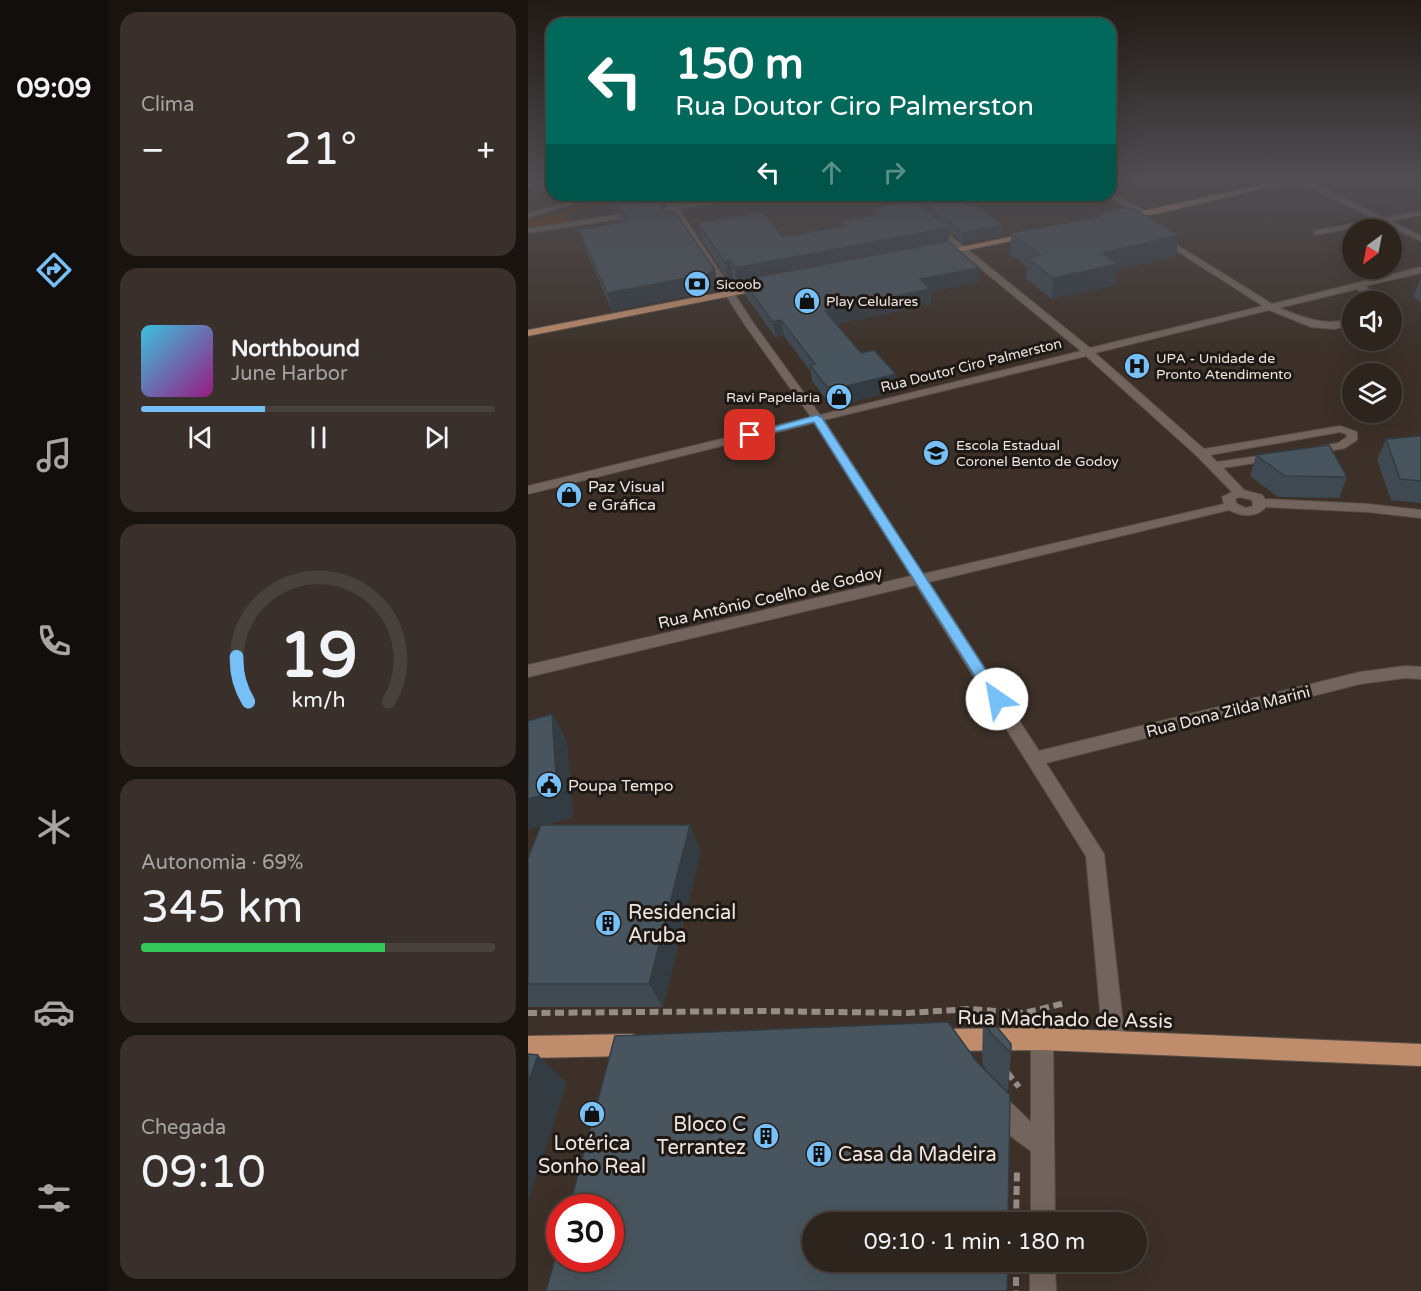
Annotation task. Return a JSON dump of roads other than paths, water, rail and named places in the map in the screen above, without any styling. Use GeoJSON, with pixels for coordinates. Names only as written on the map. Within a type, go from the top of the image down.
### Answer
{"type":"FeatureCollection","features":[{"type":"Feature","properties":{"kind":"main road"},"geometry":{"type":"LineString","coordinates":[[926,255],[1011,238]]}},
{"type":"Feature","properties":{"kind":"main road"},"geometry":{"type":"LineString","coordinates":[[528,333],[777,285]]}},
{"type":"Feature","properties":{"kind":"main road","name":"Rua Machado de Assis"},"geometry":{"type":"LineString","coordinates":[[916,1041],[1042,1039],[1421,1055]]}},
{"type":"Feature","properties":{"kind":"main road"},"geometry":{"type":"LineString","coordinates":[[528,1047],[657,1045]]}},
{"type":"Feature","properties":{"kind":"street"},"geometry":{"type":"LineString","coordinates":[[694,238],[750,325],[817,418],[1095,854],[1114,1042]]}},
{"type":"Feature","properties":{"kind":"street"},"geometry":{"type":"LineString","coordinates":[[949,238],[1087,351],[1215,466],[1240,493],[1228,497],[1231,506]]}},
{"type":"Feature","properties":{"kind":"street"},"geometry":{"type":"LineString","coordinates":[[1164,238],[1272,308],[1311,324],[1342,324]]}},
{"type":"Feature","properties":{"kind":"street","name":"Rua Doutor Ciro Palmerston"},"geometry":{"type":"LineString","coordinates":[[528,490],[1421,270]]}},
{"type":"Feature","properties":{"kind":"street"},"geometry":{"type":"LineString","coordinates":[[1359,286],[1366,291]]}},
{"type":"Feature","properties":{"kind":"street"},"geometry":{"type":"LineString","coordinates":[[1201,453],[1340,429],[1351,432],[1353,438],[1341,446],[1215,466]]}},
{"type":"Feature","properties":{"kind":"street","name":"Rua Antônio Coelho de Godoy"},"geometry":{"type":"LineString","coordinates":[[1240,493],[1252,495],[1261,503],[1368,508],[1421,514]]}},
{"type":"Feature","properties":{"kind":"street","name":"Rua Antônio Coelho de Godoy"},"geometry":{"type":"LineString","coordinates":[[528,671],[1231,506],[1243,512],[1251,512],[1260,507],[1261,503]]}},
{"type":"Feature","properties":{"kind":"street","name":"Rua Dona Zilda Marini"},"geometry":{"type":"LineString","coordinates":[[1036,759],[1360,678],[1406,672],[1421,673]]}},
{"type":"Feature","properties":{"kind":"street"},"geometry":{"type":"LineString","coordinates":[[1042,1039],[1043,1212]]}},
{"type":"Feature","properties":{"kind":"street"},"geometry":{"type":"LineString","coordinates":[[951,1040],[963,1060]]}},
{"type":"Feature","properties":{"kind":"street"},"geometry":{"type":"LineString","coordinates":[[984,1093],[1018,1127],[1042,1145]]}},
{"type":"Feature","properties":{"kind":"street"},"geometry":{"type":"LineString","coordinates":[[1043,1272],[1043,1291]]}},
{"type":"Feature","properties":{"kind":"place","name":"Sicoob"},"geometry":{"type":"Point","coordinates":[697,284]}},
{"type":"Feature","properties":{"kind":"place","name":"Play Celulares"},"geometry":{"type":"Point","coordinates":[807,301]}},
{"type":"Feature","properties":{"kind":"place","name":"UPA - Unidade de Pronto Atendimento"},"geometry":{"type":"Point","coordinates":[1137,366]}},
{"type":"Feature","properties":{"kind":"place","name":"Ravi Papelaria"},"geometry":{"type":"Point","coordinates":[839,397]}},
{"type":"Feature","properties":{"kind":"place","name":"Escola Estadual Coronel Bento de Godoy"},"geometry":{"type":"Point","coordinates":[936,453]}},
{"type":"Feature","properties":{"kind":"place","name":"Paz Visual e Gráfica"},"geometry":{"type":"Point","coordinates":[569,495]}},
{"type":"Feature","properties":{"kind":"place","name":"Poupa Tempo"},"geometry":{"type":"Point","coordinates":[549,785]}},
{"type":"Feature","properties":{"kind":"place","name":"Residencial Aruba"},"geometry":{"type":"Point","coordinates":[608,923]}},
{"type":"Feature","properties":{"kind":"place","name":"Lotérica Sonho Real"},"geometry":{"type":"Point","coordinates":[592,1114]}},
{"type":"Feature","properties":{"kind":"place","name":"Bloco C Terrantez"},"geometry":{"type":"Point","coordinates":[766,1136]}},
{"type":"Feature","properties":{"kind":"place","name":"Casa da Madeira"},"geometry":{"type":"Point","coordinates":[819,1154]}}]}
